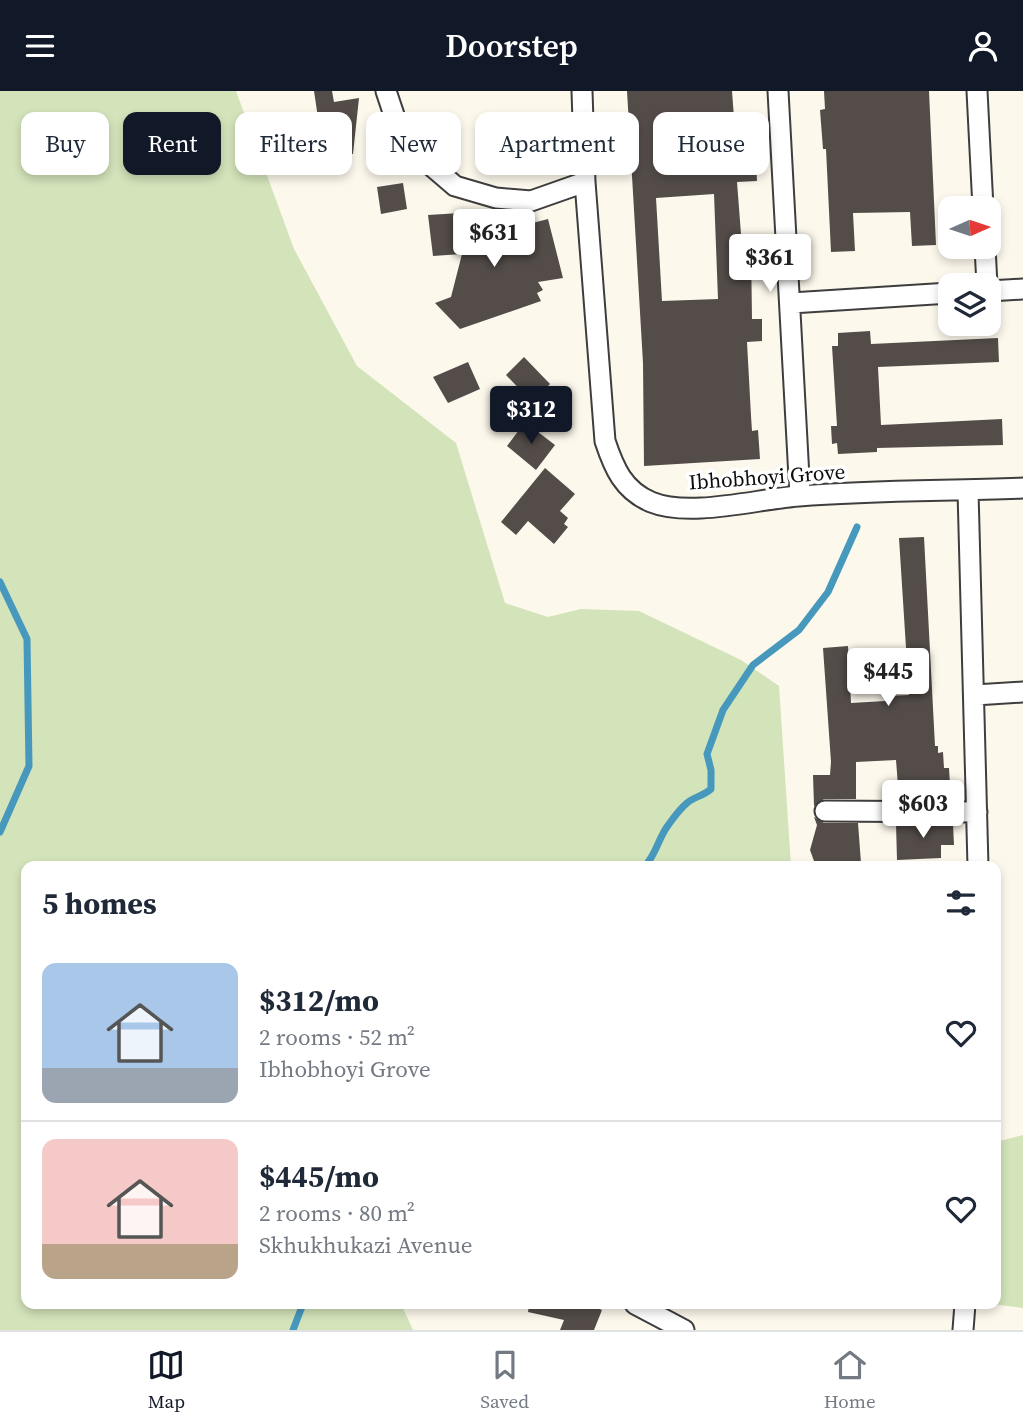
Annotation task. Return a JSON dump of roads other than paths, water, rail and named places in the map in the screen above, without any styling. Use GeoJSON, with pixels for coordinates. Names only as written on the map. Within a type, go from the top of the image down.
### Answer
{"type":"FeatureCollection","features":[{"type":"Feature","properties":{"kind":"street"},"geometry":{"type":"LineString","coordinates":[[386,91],[396,121],[421,156],[455,186],[496,198],[531,201],[585,182]]}},
{"type":"Feature","properties":{"kind":"street","name":"Ibhobhoyi Grove"},"geometry":{"type":"LineString","coordinates":[[582,91],[585,182],[599,393],[605,441],[615,469],[632,492],[667,506],[697,507],[800,496],[1023,488]]}},
{"type":"Feature","properties":{"kind":"street"},"geometry":{"type":"LineString","coordinates":[[778,91],[800,496]]}},
{"type":"Feature","properties":{"kind":"street"},"geometry":{"type":"LineString","coordinates":[[976,91],[982,196]]}},
{"type":"Feature","properties":{"kind":"street"},"geometry":{"type":"LineString","coordinates":[[1001,290],[1023,289]]}},
{"type":"Feature","properties":{"kind":"street"},"geometry":{"type":"LineString","coordinates":[[791,303],[938,294]]}},
{"type":"Feature","properties":{"kind":"street"},"geometry":{"type":"LineString","coordinates":[[968,491],[978,861]]}},
{"type":"Feature","properties":{"kind":"street"},"geometry":{"type":"LineString","coordinates":[[975,695],[1023,692]]}},
{"type":"Feature","properties":{"kind":"street"},"geometry":{"type":"LineString","coordinates":[[825,811],[977,812]]}},
{"type":"Feature","properties":{"kind":"street"},"geometry":{"type":"LineString","coordinates":[[644,1309],[684,1330]]}},
{"type":"Feature","properties":{"kind":"street"},"geometry":{"type":"LineString","coordinates":[[963,1330],[965,1309]]}},
{"type":"Feature","properties":{"kind":"waterway"},"geometry":{"type":"LineString","coordinates":[[648,861],[665,829],[678,813],[690,801],[711,789],[711,770],[707,754],[723,710],[753,665],[799,630],[828,592],[857,527]]}},
{"type":"Feature","properties":{"kind":"waterway"},"geometry":{"type":"LineString","coordinates":[[0,582],[27,639],[29,766],[0,832]]}},
{"type":"Feature","properties":{"kind":"waterway"},"geometry":{"type":"LineString","coordinates":[[293,1330],[301,1309]]}}]}
